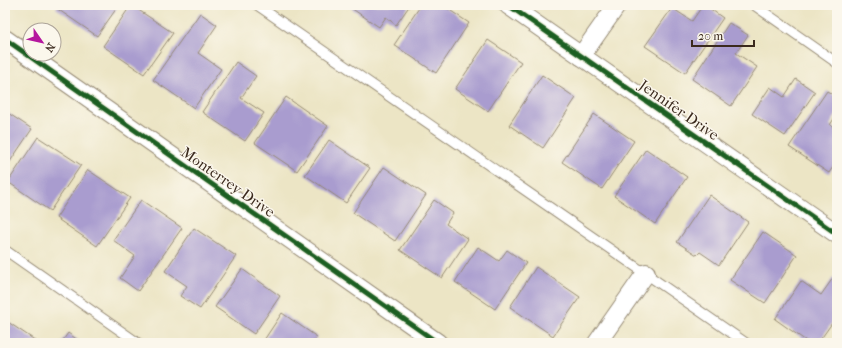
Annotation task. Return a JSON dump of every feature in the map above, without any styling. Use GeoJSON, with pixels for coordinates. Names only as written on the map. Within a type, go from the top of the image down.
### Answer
{"type":"FeatureCollection","features":[{"type":"Feature","properties":{"kind":"street","name":"Jennifer Drive"},"geometry":{"type":"LineString","coordinates":[[508,5],[837,234]]}},
{"type":"Feature","properties":{"kind":"street"},"geometry":{"type":"LineString","coordinates":[[581,56],[616,5]]}},
{"type":"Feature","properties":{"kind":"street","name":"Monterrey Drive"},"geometry":{"type":"LineString","coordinates":[[5,39],[438,343]]}},
{"type":"Feature","properties":{"kind":"street"},"geometry":{"type":"LineString","coordinates":[[597,343],[646,273]]}},
{"type":"Feature","properties":{"kind":"lane"},"geometry":{"type":"LineString","coordinates":[[258,5],[746,343]]}},
{"type":"Feature","properties":{"kind":"lane"},"geometry":{"type":"LineString","coordinates":[[754,5],[837,63]]}},
{"type":"Feature","properties":{"kind":"lane"},"geometry":{"type":"LineString","coordinates":[[5,250],[138,343]]}},
{"type":"Feature","properties":{"kind":"building"},"geometry":{"type":"Polygon","coordinates":[[[58,5],[119,5],[97,36],[56,8],[58,5]]]}},
{"type":"Feature","properties":{"kind":"building"},"geometry":{"type":"Polygon","coordinates":[[[131,5],[173,33],[144,74],[103,46],[131,5]]]}},
{"type":"Feature","properties":{"kind":"building"},"geometry":{"type":"Polygon","coordinates":[[[353,5],[410,5],[396,25],[386,17],[379,27],[351,8],[353,5]]]}},
{"type":"Feature","properties":{"kind":"building"},"geometry":{"type":"Polygon","coordinates":[[[421,5],[442,5],[469,23],[436,73],[394,45],[421,5]]]}},
{"type":"Feature","properties":{"kind":"building"},"geometry":{"type":"Polygon","coordinates":[[[703,5],[723,18],[685,73],[645,46],[672,8],[692,21],[703,5]]]}},
{"type":"Feature","properties":{"kind":"building"},"geometry":{"type":"Polygon","coordinates":[[[200,13],[217,25],[198,53],[221,69],[194,108],[153,80],[200,13]]]}},
{"type":"Feature","properties":{"kind":"building"},"geometry":{"type":"Polygon","coordinates":[[[729,23],[748,35],[736,53],[757,67],[731,106],[692,79],[729,23]]]}},
{"type":"Feature","properties":{"kind":"building"},"geometry":{"type":"Polygon","coordinates":[[[488,40],[521,62],[488,111],[455,89],[488,40]]]}},
{"type":"Feature","properties":{"kind":"building"},"geometry":{"type":"Polygon","coordinates":[[[236,62],[256,76],[241,98],[264,113],[245,141],[202,112],[236,62]]]}},
{"type":"Feature","properties":{"kind":"building"},"geometry":{"type":"Polygon","coordinates":[[[542,75],[576,98],[543,148],[509,125],[542,75]]]}},
{"type":"Feature","properties":{"kind":"building"},"geometry":{"type":"Polygon","coordinates":[[[796,79],[815,92],[785,136],[752,114],[770,87],[784,97],[796,79]]]}},
{"type":"Feature","properties":{"kind":"building"},"geometry":{"type":"Polygon","coordinates":[[[827,91],[837,97],[837,114],[830,125],[837,130],[837,161],[829,173],[789,147],[827,91]]]}},
{"type":"Feature","properties":{"kind":"building"},"geometry":{"type":"Polygon","coordinates":[[[286,97],[328,126],[297,171],[255,143],[286,97]]]}},
{"type":"Feature","properties":{"kind":"building"},"geometry":{"type":"Polygon","coordinates":[[[5,111],[32,129],[5,169],[5,111]]]}},
{"type":"Feature","properties":{"kind":"building"},"geometry":{"type":"Polygon","coordinates":[[[594,114],[634,141],[602,189],[562,162],[594,114]]]}},
{"type":"Feature","properties":{"kind":"building"},"geometry":{"type":"Polygon","coordinates":[[[38,137],[81,165],[50,211],[8,182],[38,137]]]}},
{"type":"Feature","properties":{"kind":"building"},"geometry":{"type":"Polygon","coordinates":[[[329,140],[370,168],[346,203],[305,175],[329,140]]]}},
{"type":"Feature","properties":{"kind":"building"},"geometry":{"type":"Polygon","coordinates":[[[646,149],[687,177],[655,224],[614,196],[646,149]]]}},
{"type":"Feature","properties":{"kind":"building"},"geometry":{"type":"Polygon","coordinates":[[[384,167],[426,195],[395,241],[353,213],[384,167]]]}},
{"type":"Feature","properties":{"kind":"building"},"geometry":{"type":"Polygon","coordinates":[[[88,170],[130,198],[97,246],[56,218],[88,170]]]}},
{"type":"Feature","properties":{"kind":"building"},"geometry":{"type":"Polygon","coordinates":[[[709,195],[748,222],[719,265],[700,252],[697,255],[677,242],[709,195]]]}},
{"type":"Feature","properties":{"kind":"building"},"geometry":{"type":"Polygon","coordinates":[[[141,200],[182,228],[138,291],[120,278],[135,256],[113,240],[141,200]]]}},
{"type":"Feature","properties":{"kind":"building"},"geometry":{"type":"Polygon","coordinates":[[[434,200],[453,213],[446,224],[468,239],[442,278],[400,250],[434,200]]]}},
{"type":"Feature","properties":{"kind":"building"},"geometry":{"type":"Polygon","coordinates":[[[194,228],[236,256],[200,309],[180,296],[187,286],[165,271],[194,228]]]}},
{"type":"Feature","properties":{"kind":"building"},"geometry":{"type":"Polygon","coordinates":[[[763,232],[797,255],[765,303],[730,280],[763,232]]]}},
{"type":"Feature","properties":{"kind":"building"},"geometry":{"type":"Polygon","coordinates":[[[478,247],[499,261],[507,250],[526,263],[495,309],[455,282],[478,247]]]}},
{"type":"Feature","properties":{"kind":"building"},"geometry":{"type":"Polygon","coordinates":[[[536,267],[580,297],[553,336],[510,307],[536,267]]]}},
{"type":"Feature","properties":{"kind":"building"},"geometry":{"type":"Polygon","coordinates":[[[242,269],[280,296],[254,334],[215,307],[242,269]]]}},
{"type":"Feature","properties":{"kind":"building"},"geometry":{"type":"Polygon","coordinates":[[[833,278],[837,282],[837,316],[818,343],[809,343],[775,319],[801,281],[821,295],[833,278]]]}},
{"type":"Feature","properties":{"kind":"building"},"geometry":{"type":"Polygon","coordinates":[[[282,313],[317,337],[312,343],[262,343],[282,313]]]}},
{"type":"Feature","properties":{"kind":"building"},"geometry":{"type":"Polygon","coordinates":[[[5,320],[39,343],[5,343],[5,320]]]}},
{"type":"Feature","properties":{"kind":"building"},"geometry":{"type":"Polygon","coordinates":[[[68,333],[82,343],[61,343],[68,333]]]}},
{"type":"Feature","properties":{"kind":"cycle path"},"geometry":{"type":"LineString","coordinates":[[508,5],[837,234]]}},
{"type":"Feature","properties":{"kind":"cycle path"},"geometry":{"type":"LineString","coordinates":[[5,39],[438,343]]}}]}
